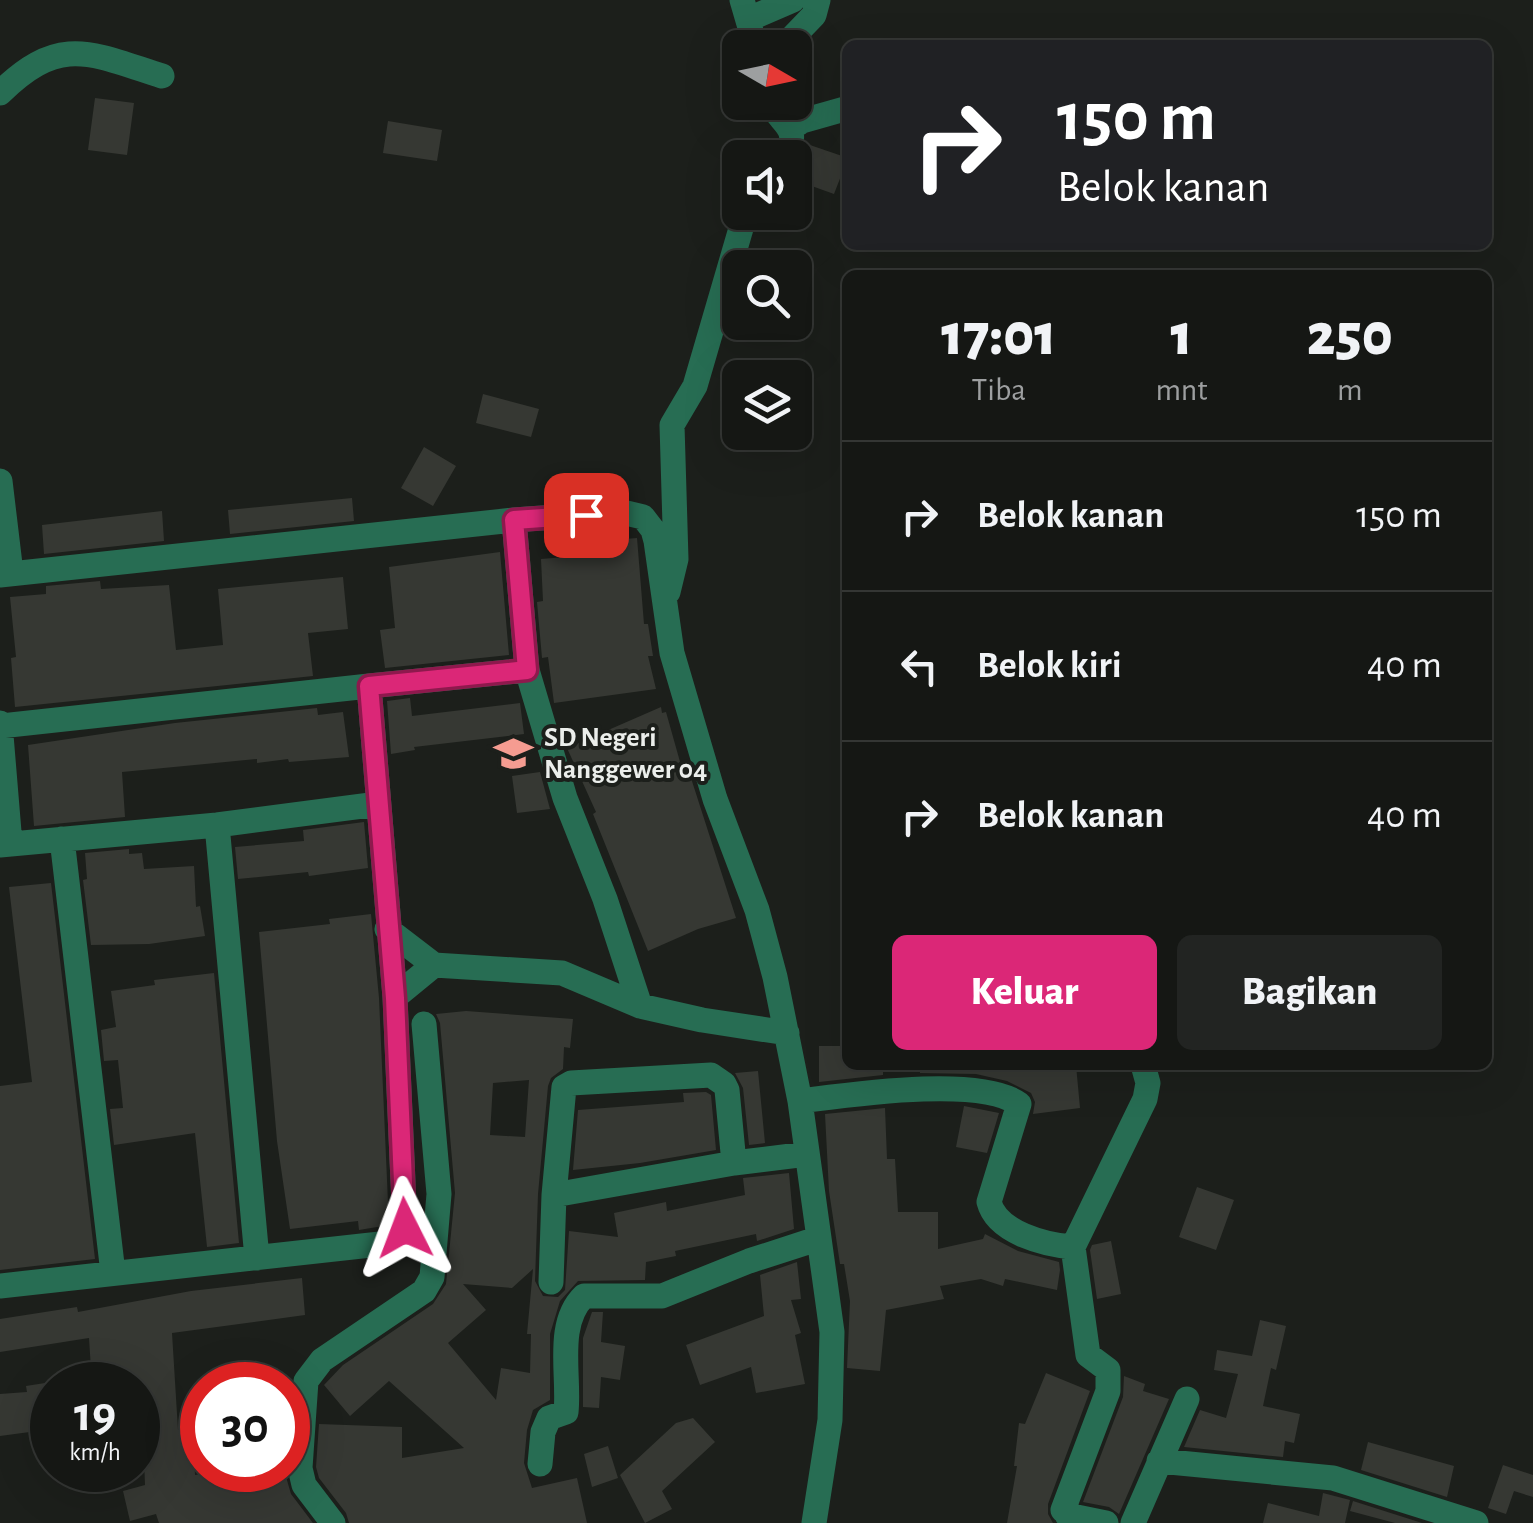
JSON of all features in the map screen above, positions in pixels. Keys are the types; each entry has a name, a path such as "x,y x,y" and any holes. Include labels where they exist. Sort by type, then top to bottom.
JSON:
{"street":[{"path":"804,30 818,0"},
{"path":"746,10 784,5 788,30"},
{"path":"0,93 41,60 67,52 96,55 162,76"},
{"path":"791,137 842,111"},
{"path":"662,600 672,586 676,559 672,425 695,386 743,230"},
{"path":"0,481 5,574 514,520 622,512 643,517 656,541 672,652 715,799 758,910 800,1101 832,1332 830,1420 814,1523"},
{"path":"514,520 527,670 565,798 605,899 640,1006"},
{"path":"378,804 5,845 0,725 527,670"},
{"path":"0,1286 389,1243 405,1233 395,998 369,686"},
{"path":"216,824 258,1258"},
{"path":"62,839 113,1273"},
{"path":"388,929 434,965 562,973 640,1006 786,1033"},
{"path":"395,998 434,965"},
{"path":"333,1523 304,1485 300,1468 309,1373 322,1360 424,1291 434,1266 439,1194 424,1024"},
{"path":"1106,1523 1062,1510 1108,1390 1108,1370 1088,1354 1074,1247 1145,1098 1148,1083 1144,1070"},
{"path":"551,1282 554,1195 564,1087 568,1084 711,1075 727,1090 734,1163"},
{"path":"800,1101 896,1077 1013,1100 1018,1104 989,1202 991,1211 997,1219 1046,1244 1074,1247"},
{"path":"554,1195 806,1154"},
{"path":"540,1464 543,1432 549,1418 563,1414 567,1408 565,1352 572,1312 584,1296 662,1296 817,1238"},
{"path":"1132,1523 1187,1398"},
{"path":"1159,1461 1333,1478 1476,1523"}],"building":[{"path":"95,98 134,103 127,155 88,150"},
{"path":"388,121 442,130 437,161 383,153"},
{"path":"812,146 842,156 842,173 834,194 812,186"},
{"path":"483,394 539,409 531,437 476,423"},
{"path":"424,447 456,466 433,506 401,488"},
{"path":"352,498 354,521 230,534 228,510"},
{"path":"162,511 164,541 44,554 42,525"},
{"path":"637,538 644,624 648,624 653,656 648,656 656,689 554,703 548,657 542,658 537,602 543,601 541,559 589,555 588,542"},
{"path":"500,552 509,655 385,668 380,630 395,628 389,567"},
{"path":"343,577 348,629 308,633 313,676 15,707 11,658 16,657 10,597 46,594 46,586 100,581 101,589 169,585 176,650 223,645 218,589"},
{"path":"410,698 412,716 520,703 524,734 414,747 415,750 391,754 387,701"},
{"path":"661,707 662,713 666,712 684,776 690,775 736,918 698,929 648,951 593,814 596,812 567,748"},
{"path":"317,708 318,715 343,712 349,757 257,763 257,759 122,772 125,817 34,826 28,745 175,723"},
{"path":"540,772 550,809 517,813 512,776"},
{"path":"364,822 368,868 238,879 235,847 304,841 303,830"},
{"path":"129,849 129,854 142,853 144,869 194,866 196,907 200,906 205,936 149,944 91,945 83,880 87,879 85,853"},
{"path":"51,883 95,1259 0,1270 0,1086 32,1082 9,887"},
{"path":"371,914 379,998 389,1225 359,1230 358,1221 290,1229 277,1141 259,932 330,924 329,919"},
{"path":"214,973 239,1243 207,1247 195,1133 114,1145 110,1109 123,1108 118,1060 104,1061 101,1030 116,1027 111,991 155,985 154,980"},
{"path":"466,1011 573,1019 570,1048 564,1047 563,1069 551,1078 548,1086 535,1281 543,1296 558,1297 565,1290 569,1231 618,1237 614,1213 666,1202 667,1211 745,1195 743,1178 789,1173 794,1229 757,1241 756,1234 675,1251 676,1256 646,1262 645,1280 578,1281 560,1301 550,1334 550,1400 533,1410 524,1463 532,1488 577,1478 587,1523 349,1523 346,1513 319,1478 319,1424 402,1427 402,1458 464,1448 389,1381 350,1416 324,1385 343,1365 433,1304 446,1284 455,1193 440,1023 436,1014","holes":["529,1080 525,1137 490,1135 493,1083","533,1269 527,1334 531,1334 530,1373 501,1368 496,1400 448,1343 486,1310 463,1284 512,1288"]},
{"path":"819,1046 842,1046 842,1070 883,1070 883,1075 819,1082"},
{"path":"1076,1070 1080,1108 1033,1114 1035,1102 1031,1093 1007,1081 976,1074 920,1073"},
{"path":"758,1071 765,1143 749,1145 743,1088 735,1073"},
{"path":"683,1093 711,1095 716,1150 573,1170 578,1110 684,1102"},
{"path":"964,1106 999,1113 987,1153 956,1147"},
{"path":"885,1108 887,1159 895,1159 898,1212 938,1212 938,1249 983,1239 985,1234 1018,1251 1059,1262 1060,1270 1057,1290 1005,1279 1003,1286 981,1279 940,1286 944,1299 886,1310 880,1371 847,1368 850,1301 829,1191 825,1114"},
{"path":"1197,1187 1234,1200 1216,1250 1179,1237"},
{"path":"1111,1241 1121,1294 1097,1299 1090,1250 1092,1245"},
{"path":"797,1262 801,1299 791,1300 801,1333 795,1335 805,1384 756,1393 751,1367 700,1385 686,1345 764,1316 760,1275"},
{"path":"302,1278 305,1315 172,1333 180,1430 180,1492 290,1492 313,1523 159,1523 156,1514 130,1521 123,1492 160,1492 160,1362 91,1362 89,1338 0,1352 0,1319 77,1307 78,1312 191,1291"},
{"path":"592,1312 603,1312 601,1342 625,1346 620,1380 601,1377 599,1408 583,1407 583,1338"},
{"path":"1260,1320 1286,1326 1263,1406 1300,1414 1294,1443 1285,1441 1283,1457 1184,1447 1200,1410 1226,1418 1238,1374 1214,1370 1217,1350 1252,1356"},
{"path":"1046,1373 1090,1391 1048,1504 1053,1523 1007,1523 1017,1466 1019,1423 1025,1424"},
{"path":"1124,1376 1145,1384 1143,1391 1169,1399 1119,1514 1109,1507 1083,1502 1123,1397"},
{"path":"30,1385 30,1432 0,1436 0,1394 27,1392 26,1386"},
{"path":"693,1418 715,1442 662,1491 672,1509 645,1523 620,1475 676,1423"},
{"path":"1368,1442 1454,1466 1447,1497 1361,1470"},
{"path":"608,1446 618,1478 592,1487 584,1454"},
{"path":"1503,1465 1533,1475 1533,1497 1514,1491 1506,1514 1488,1508"},
{"path":"1323,1493 1350,1500 1345,1523 1263,1523 1268,1503 1319,1516"},
{"path":"1353,1501 1422,1523 1395,1523 1350,1511"}],"place":[{"name":"SD Negeri Nanggewer 04","path":"514,754"}],"route":[{"path":"405,1228 395,998 369,686 527,670 514,520 586,515"}]}
